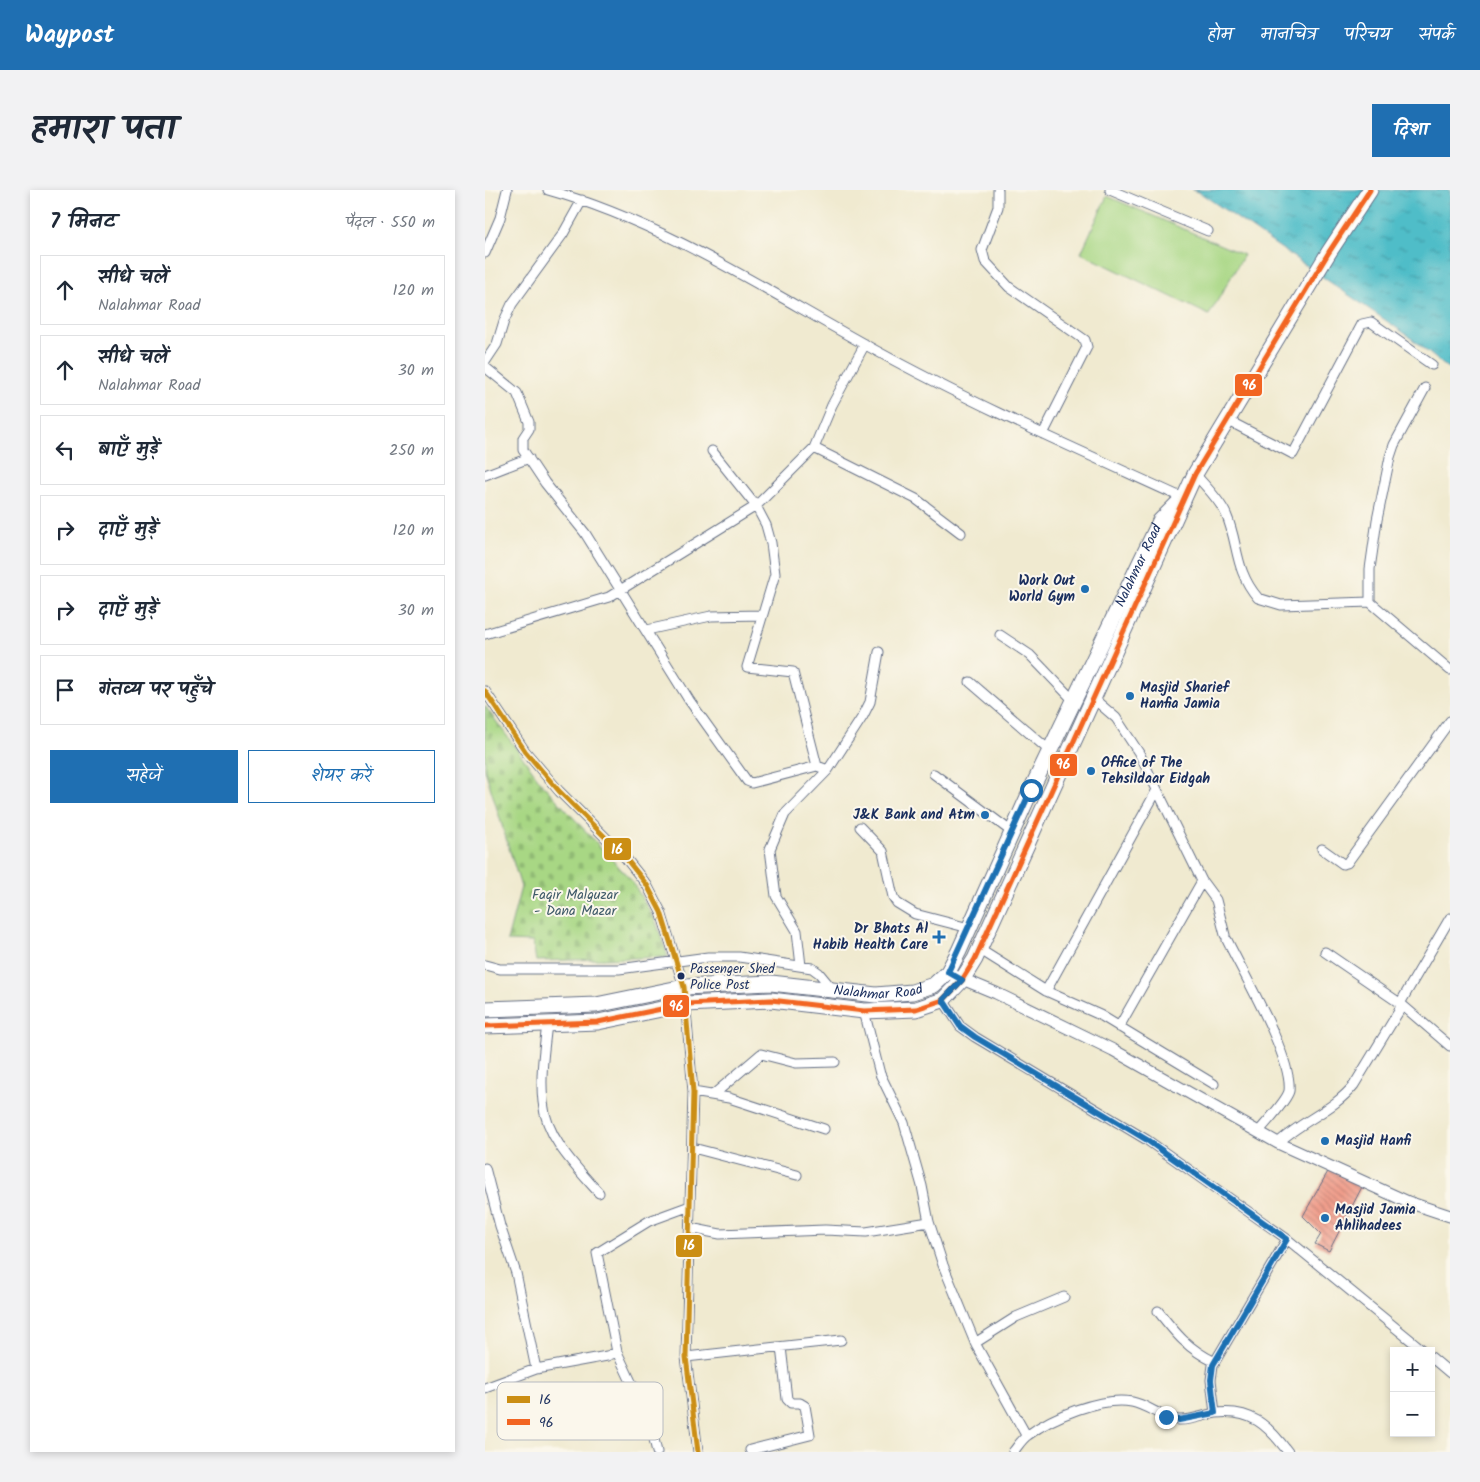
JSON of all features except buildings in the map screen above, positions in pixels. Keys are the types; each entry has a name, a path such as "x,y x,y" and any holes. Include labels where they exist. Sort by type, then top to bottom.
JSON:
{"main road":[{"path":"1183,498 1227,420 1329,252 1370,190"},
{"name":"Nalahmar Road","path":"485,1026 598,1022 686,1004 771,1000 864,1011 916,1009 943,1000 962,980 979,948 1172,527 1183,498"},
{"name":"Nalahmar Road","path":"485,1009 596,1004 684,987 771,983 876,995 912,992 934,985 948,972 1050,751 1160,521 1183,498"}],"street":[{"path":"485,253 500,218 507,190"},
{"path":"548,190 582,200 689,245 865,344 1043,434 1183,498"},
{"path":"998,190 998,207 982,250 985,261 1009,287 1085,340 1087,347 1043,434"},
{"path":"1110,190 1208,231"},
{"path":"485,362 497,344 504,320 512,304 563,234 582,200"},
{"path":"1227,420 1293,454 1362,324 1371,322 1432,365"},
{"path":"485,634 595,602 623,590 756,506 814,448 833,405 865,344"},
{"path":"485,367 511,386 523,404 530,426 523,438 522,444 529,458 545,483 585,533 623,590 689,700 747,781 752,783 817,766 828,770"},
{"path":"1370,602 1371,569 1377,520 1393,445 1425,388"},
{"path":"814,448 916,499 961,533"},
{"path":"712,451 756,506 766,526 774,568 747,667 793,672 817,766"},
{"path":"485,475 529,458"},
{"path":"1195,474 1223,507 1230,527 1239,568 1258,598 1281,605 1370,602 1450,670"},
{"path":"647,630 711,616 761,615"},
{"path":"1000,635 1030,655 1074,701"},
{"path":"801,966 797,931 776,896 770,849 785,814 828,770 870,702 879,652"},
{"path":"970,682 1050,751"},
{"path":"485,691 525,751 547,778 624,856 647,885 661,912 684,987 693,1092 686,1358 698,1452"},
{"path":"1094,699 1116,718 1139,753 1202,881 1216,900 1226,938 1280,1048 1288,1084 1288,1094 1259,1131"},
{"path":"1322,849 1343,864 1347,863 1450,720"},
{"path":"934,774 1012,832"},
{"path":"1046,991 1157,790"},
{"path":"860,827 883,851 893,897 897,904 915,914 969,928"},
{"path":"1119,1027 1202,881"},
{"path":"1278,1143 1288,1133 1347,1094 1399,1011 1401,1004 1450,918"},
{"path":"979,948 1046,991 1100,1015 1214,1084"},
{"path":"1325,952 1401,1004 1450,1046"},
{"path":"485,965 525,969 619,969 708,957 739,957 812,968 819,973 833,990"},
{"path":"948,972 962,980 996,993 1113,1050 1278,1143 1408,1202 1450,1216"},
{"path":"943,1000 960,1026 975,1037 1147,1140 1287,1239 1419,1347"},
{"path":"864,1011 880,1074 904,1123 922,1186 929,1222 943,1265 975,1343 1026,1435"},
{"path":"547,1024 542,1076 543,1104 552,1131 565,1153 599,1193"},
{"path":"713,1095 761,1054 767,1054 785,1062 835,1062"},
{"path":"693,1092 752,1104 824,1128"},
{"path":"693,1148 797,1175"},
{"path":"485,1168 500,1226 516,1273 536,1369"},
{"path":"631,1382 617,1352 597,1253 649,1221 690,1206"},
{"path":"690,1228 720,1234 825,1230 866,1232 929,1222"},
{"path":"1215,1413 1211,1380 1215,1362 1287,1239"},
{"path":"975,1343 1015,1317 1064,1297"},
{"path":"1158,1311 1184,1343 1196,1354 1215,1362"},
{"path":"686,1358 841,1340"},
{"path":"750,1450 810,1435 805,1406 800,1403 791,1403 787,1399 781,1347"},
{"path":"501,1382 536,1369 607,1356 617,1352"},
{"path":"1435,1360 1450,1373"},
{"path":"485,1388 497,1384"},
{"path":"1013,1452 1026,1435 1072,1410 1118,1401 1137,1403 1166,1417 1179,1420 1215,1413 1239,1412 1247,1414 1258,1420 1288,1452"}],"green space":[{"path":"1107,196 1244,255 1209,315 1081,253"},
{"name":"Faqir Malguzar - Dana Mazar","path":"485,706 543,785 632,881 656,922 668,957 536,961 533,942 507,941 521,887 485,770"}],"water":[{"path":"1192,190 1450,190 1450,370 1407,335 1199,192"}],"transit line":[{"name":"96","path":"485,1026 598,1022 686,1004 771,1000 864,1011 916,1009 943,1000 962,980 975,959 1195,474 1329,252 1370,190"},
{"name":"16","path":"485,691 525,751 559,791 624,856 647,885 661,912 684,987 693,1092 686,1357 698,1452"}],"place":[{"name":"Work Out World Gym","path":"1085,589"},
{"name":"Masjid Sharief Hanfia Jamia","path":"1130,696"},
{"name":"Office of The Tehsildaar Eidgah","path":"1091,771"},
{"name":"J&K Bank and Atm","path":"985,815"},
{"name":"Dr Bhats Al Habib Health Care","path":"939,937"},
{"name":"Passenger Shed Police Post","path":"681,976"},
{"name":"Masjid Hanfi","path":"1325,1141"},
{"name":"Masjid Jamia Ahlihadees","path":"1325,1218"}],"route":[{"path":"1031,790 948,972 962,980 943,1000 960,1026 975,1037 1147,1140 1287,1239 1231,1335 1223,1345 1213,1365 1211,1386 1215,1413 1198,1418 1179,1420 1166,1417"}]}
